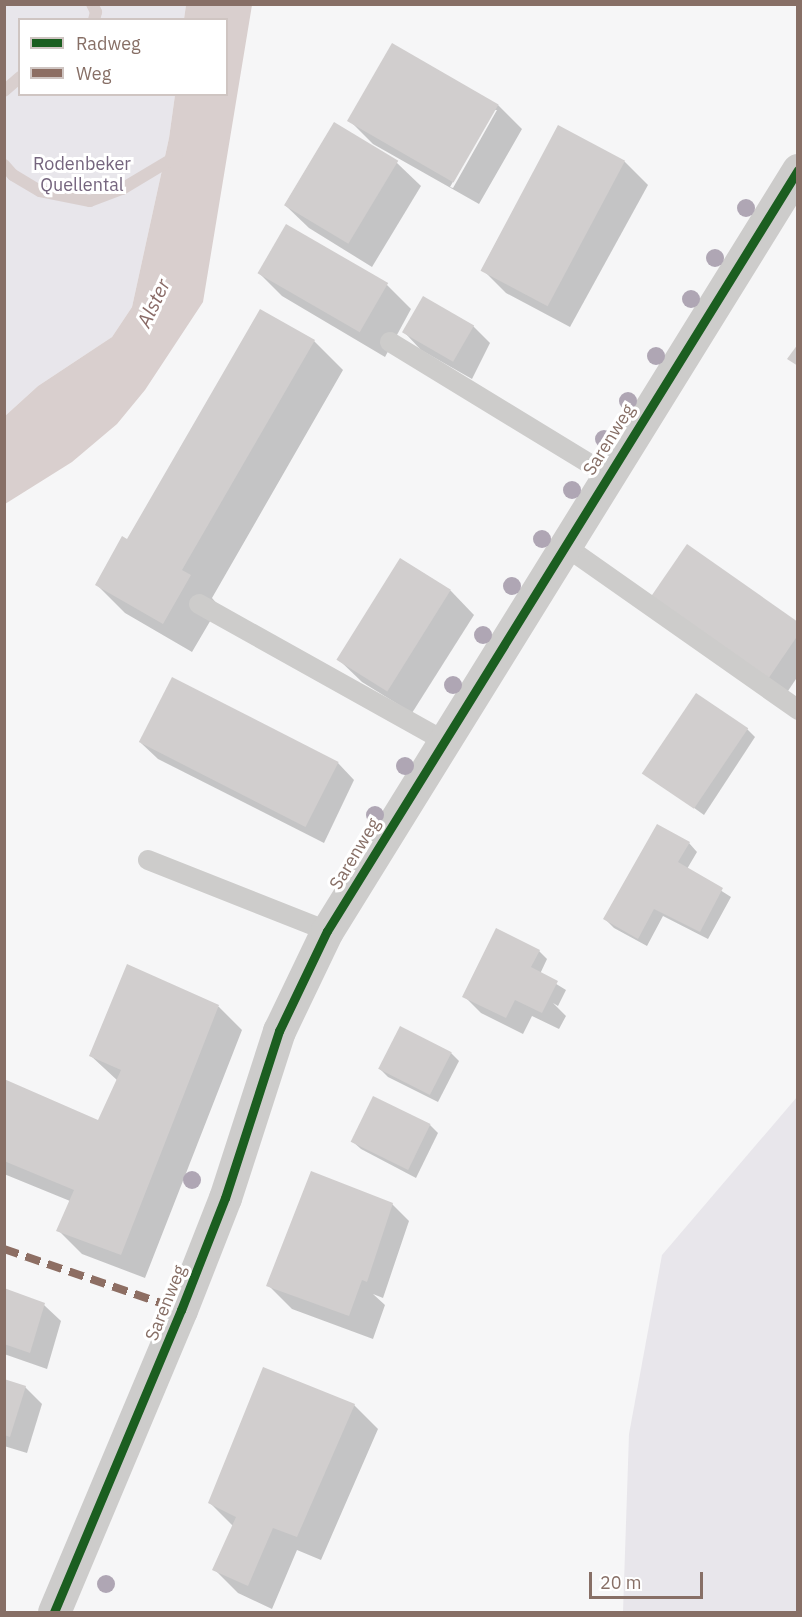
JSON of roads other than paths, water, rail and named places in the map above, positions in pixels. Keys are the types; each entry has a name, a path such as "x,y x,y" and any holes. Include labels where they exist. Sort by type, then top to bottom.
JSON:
{"street":[{"name":"Sarenweg","path":"54,1612 225,1198 279,1031 327,931 565,546 606,474 798,170"}],"lane":[{"path":"390,342 606,474"},
{"path":"565,546 798,710"},
{"path":"199,604 444,741"},
{"path":"148,860 327,931"}],"water":[{"name":"Alster","path":"186,5 252,5 203,302 145,390 117,424 72,462 5,504 5,416 38,386 112,337 132,307 169,138 175,96 228,96 228,18 184,18"}],"waterway":[{"path":"92,4 96,12 94,18"},
{"path":"4,91 18,79"},
{"path":"4,165 13,175 40,191 90,201 122,189 177,156"}],"park label":[{"name":"Rodenbeker Quellental","path":"82,175"}]}
